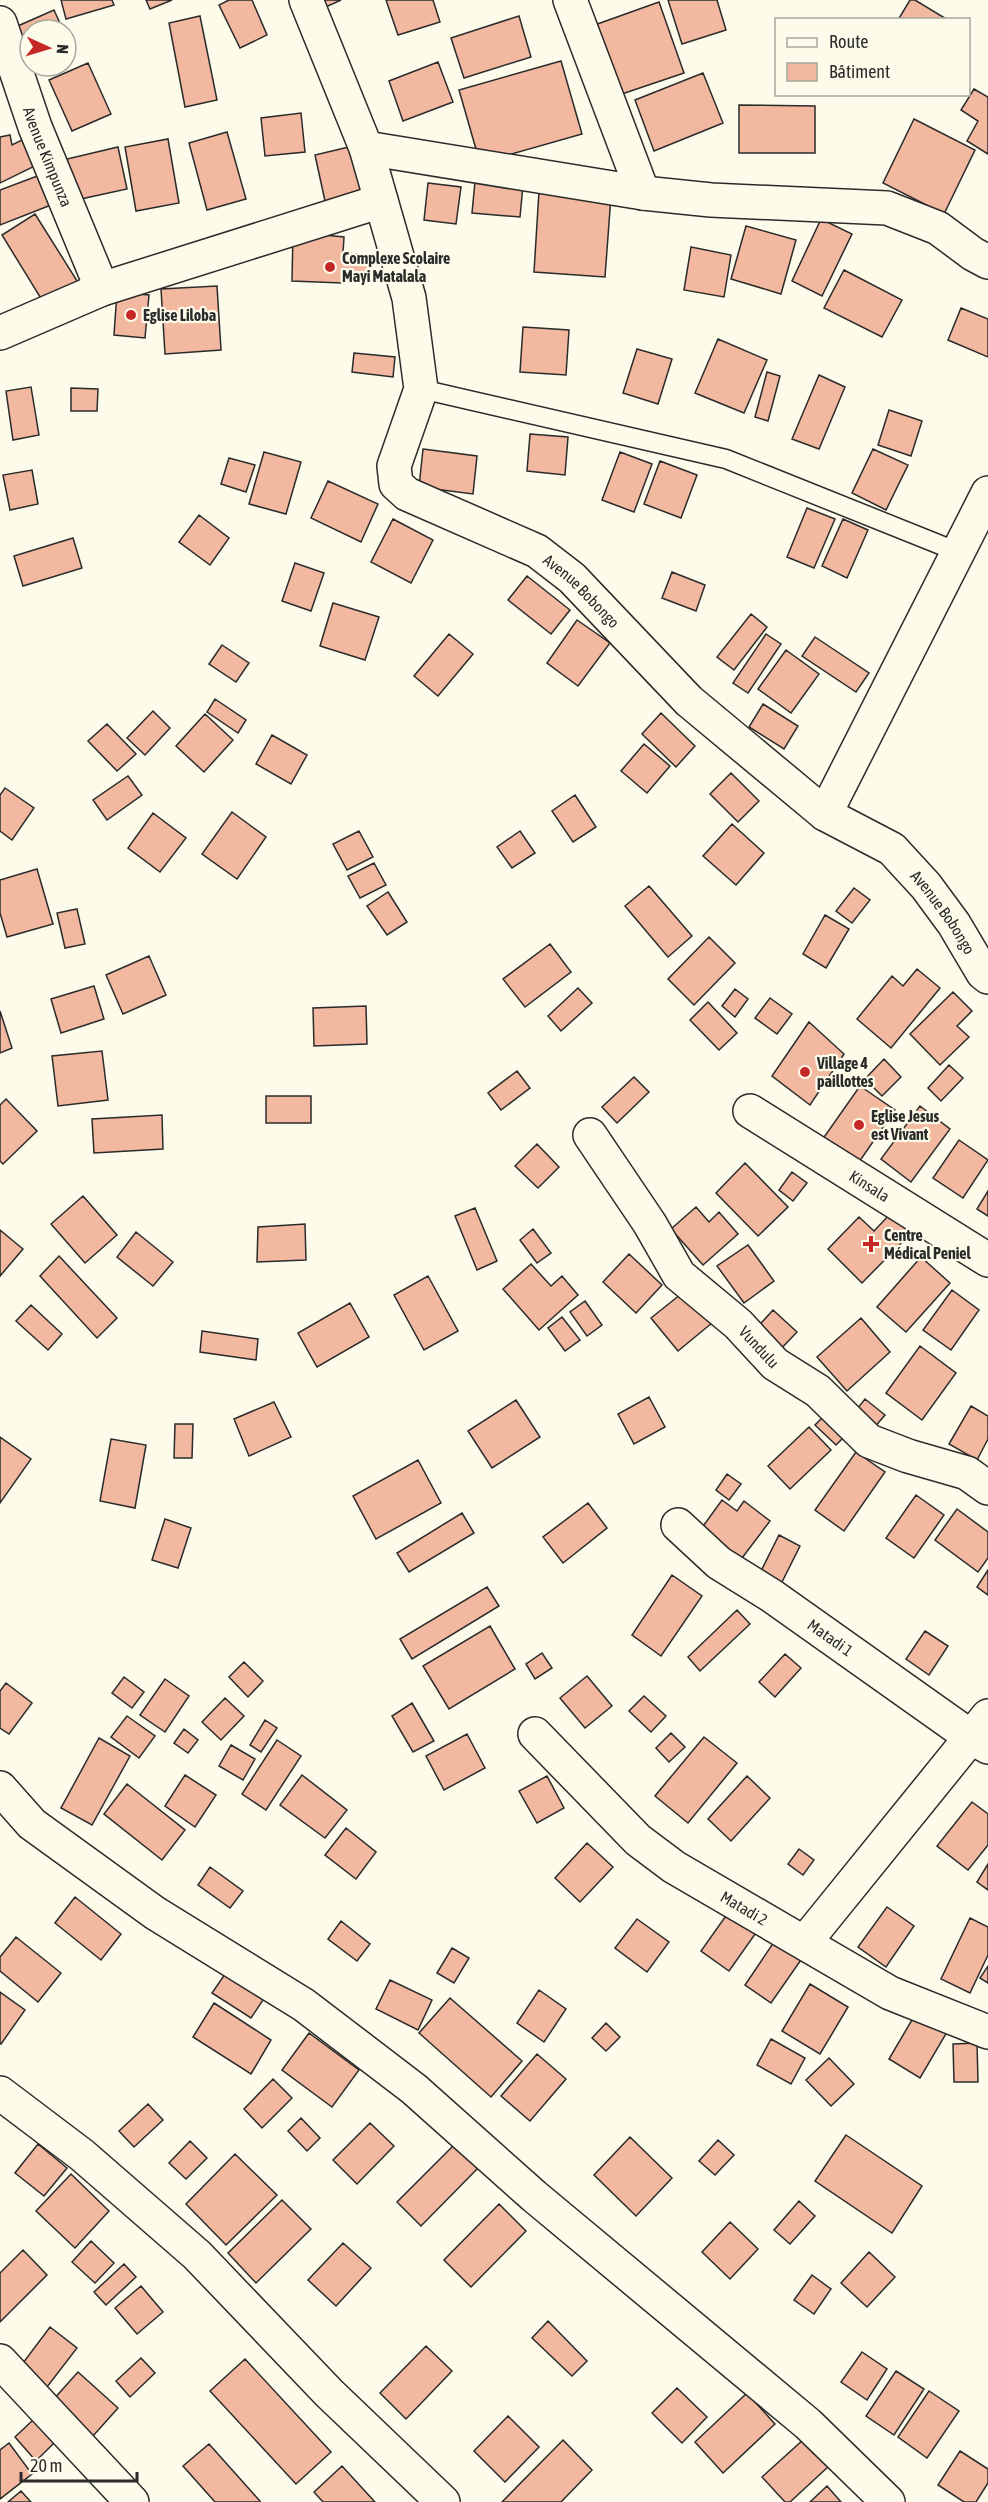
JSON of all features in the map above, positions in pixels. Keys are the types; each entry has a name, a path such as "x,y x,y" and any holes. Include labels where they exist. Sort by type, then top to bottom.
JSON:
{"street":[{"name":"Avenue Bobongo","path":"306,0 366,148 409,298 421,389 394,466 396,484 406,494 537,551 572,578 689,701 825,814 892,849 926,886 954,924 983,973 988,976"},
{"path":"570,0 643,193"},
{"name":"Avenue Kimpunza","path":"0,23 34,128 102,289"},
{"path":"366,148 643,193 711,200 887,208 938,228 973,254 988,262"},
{"path":"0,333 102,289 381,201"},
{"path":"825,814 988,493"},
{"name":"Kinsala","path":"750,1111 988,1260"},
{"name":"Vundulu","path":"590,1135 650,1224 679,1275 738,1324 776,1364 818,1391 870,1441 908,1456 967,1473 988,1488"},
{"name":"Matadi 1","path":"678,1525 719,1563 982,1733"},
{"path":"805,1942 982,1733"},
{"name":"Matadi 2","path":"535,1734 638,1840 674,1867 890,1993 988,2032"},
{"path":"0,1788 32,1824 117,1886 155,1913 304,2006 414,2088 551,2211 808,2424 888,2502"},
{"path":"0,2093 82,2155 197,2256 329,2393 443,2502"},
{"path":"0,2361 132,2502"}],"lane":[{"path":"421,389 726,459 958,552"}],"building":[{"path":"61,0 112,0 114,5 69,18 66,18"},
{"path":"146,0 172,0 150,9"},
{"path":"229,0 252,0 267,35 240,48 219,5"},
{"path":"312,0 341,0 317,11"},
{"path":"386,0 433,0 440,22 398,35"},
{"path":"668,0 717,0 726,30 682,44"},
{"path":"910,0 915,0 945,18 899,18"},
{"path":"659,2 684,73 613,97 589,27"},
{"path":"54,10 58,18 36,18"},
{"path":"200,16 217,100 185,107 169,23"},
{"path":"519,16 531,57 464,78 451,38"},
{"path":"18,26 18,45 11,29"},
{"path":"561,61 582,134 480,163 459,90"},
{"path":"438,62 453,102 403,121 389,81"},
{"path":"88,63 111,114 72,131 49,80 78,78 78,67"},
{"path":"703,73 723,123 654,151 635,100"},
{"path":"974,89 988,97 988,154 967,141 978,121 961,110"},
{"path":"739,105 815,106 815,153 739,153"},
{"path":"301,113 305,152 265,156 261,118"},
{"path":"914,119 975,150 944,214 883,183"},
{"path":"227,132 246,199 207,210 189,143"},
{"path":"10,135 12,145 30,136 43,162 0,183 0,137"},
{"path":"168,139 179,203 136,211 125,147"},
{"path":"353,146 363,193 325,201 315,155"},
{"path":"118,147 127,189 76,200 67,159"},
{"path":"476,171 524,175 520,217 472,213"},
{"path":"40,175 51,205 0,225 0,190"},
{"path":"428,183 461,187 456,224 424,220"},
{"path":"539,191 611,196 605,277 534,272"},
{"path":"35,214 79,284 45,305 2,235"},
{"path":"821,219 852,234 822,296 792,281"},
{"path":"746,226 796,240 781,294 731,279"},
{"name":"Complexe Scolaire Mayi Matalala","path":"293,232 344,237 343,253 369,255 368,281 342,279 342,283 292,281"},
{"path":"691,247 731,255 724,297 684,290"},
{"path":"844,270 902,300 882,337 824,308"},
{"path":"217,286 221,350 165,354 161,289"},
{"name":"Eglise Liloba","path":"117,292 149,295 145,338 114,335"},
{"path":"961,308 988,319 988,357 948,340"},
{"path":"523,327 569,330 566,375 520,372"},
{"path":"718,339 767,360 744,413 695,393"},
{"path":"637,349 672,359 658,404 623,393"},
{"path":"354,353 395,357 393,377 352,372"},
{"path":"767,372 780,376 768,421 755,417"},
{"path":"819,375 845,387 819,449 792,439"},
{"path":"31,387 39,435 13,440 6,391"},
{"path":"71,388 98,389 97,411 71,411"},
{"path":"889,410 922,421 911,456 878,445"},
{"path":"530,434 568,437 565,475 527,471"},
{"path":"423,449 477,456 473,494 419,487"},
{"path":"873,449 908,465 886,510 852,493"},
{"path":"264,452 301,462 286,514 249,504"},
{"path":"620,452 652,464 634,512 602,500"},
{"path":"229,458 255,465 246,492 221,484"},
{"path":"660,461 697,475 681,518 644,504"},
{"path":"32,470 38,504 10,510 3,475"},
{"path":"328,481 378,504 361,542 311,518"},
{"path":"807,508 835,519 814,568 787,557"},
{"path":"199,515 229,538 210,565 179,542"},
{"path":"393,519 433,540 411,583 371,562"},
{"path":"843,519 868,530 847,578 822,566"},
{"path":"73,538 82,568 23,586 14,556"},
{"path":"295,563 324,573 311,611 282,601"},
{"path":"672,572 705,585 696,611 662,598"},
{"path":"527,576 570,610 551,634 508,600"},
{"path":"333,603 379,617 365,660 320,646"},
{"path":"751,614 767,627 734,670 717,657"},
{"path":"577,620 610,643 578,686 547,663"},
{"path":"449,634 473,654 438,696 414,676"},
{"path":"766,634 781,644 748,693 733,683"},
{"path":"815,637 869,673 856,692 802,656"},
{"path":"222,645 249,663 236,682 209,664"},
{"path":"786,650 819,674 791,713 758,689"},
{"path":"215,699 246,720 238,733 207,712"},
{"path":"763,704 798,726 784,749 749,727"},
{"path":"153,711 170,728 145,755 127,738"},
{"path":"661,713 695,746 676,767 642,734"},
{"path":"205,714 233,740 204,772 176,746"},
{"path":"107,724 136,754 117,771 88,741"},
{"path":"272,735 307,755 291,784 256,764"},
{"path":"644,744 670,766 647,793 621,771"},
{"path":"731,773 759,801 738,822 710,794"},
{"path":"128,776 142,795 107,820 93,800"},
{"path":"5,788 34,808 12,840 0,831 0,795"},
{"path":"575,795 596,827 573,842 552,811"},
{"path":"232,812 266,837 237,879 202,854"},
{"path":"153,813 186,838 160,872 128,848"},
{"path":"732,824 764,853 736,885 703,856"},
{"path":"359,831 373,857 347,870 333,844"},
{"path":"520,831 535,853 512,868 497,847"},
{"path":"374,863 386,885 360,898 348,876"},
{"path":"37,869 53,924 7,937 0,913 0,880"},
{"path":"649,886 692,936 668,957 625,906"},
{"path":"854,888 870,900 852,923 836,911"},
{"path":"388,892 407,922 387,935 367,906"},
{"path":"77,909 85,944 65,948 57,913"},
{"path":"825,915 849,929 826,968 803,954"},
{"path":"709,937 735,963 694,1005 668,979"},
{"path":"550,944 571,972 525,1007 503,979"},
{"path":"149,956 166,995 123,1014 106,975"},
{"path":"917,969 940,988 891,1048 857,1019 892,976 903,986"},
{"path":"94,986 104,1019 61,1033 51,999"},
{"path":"578,988 592,1003 561,1031 548,1016"},
{"path":"735,989 748,999 735,1017 722,1006"},
{"path":"953,992 972,1011 957,1026 969,1037 940,1065 910,1034"},
{"path":"770,998 792,1014 777,1034 755,1018"},
{"path":"708,1002 737,1033 719,1050 690,1020"},
{"path":"366,1006 367,1044 314,1046 313,1008"},
{"path":"0,1011 12,1048 0,1053"},
{"path":"809,1022 844,1054 810,1105 772,1076"},
{"path":"102,1051 108,1100 58,1106 52,1056"},
{"path":"884,1059 901,1077 882,1096 865,1079"},
{"path":"949,1065 963,1078 941,1101 928,1088"},
{"path":"517,1071 530,1088 501,1110 488,1093"},
{"path":"634,1077 649,1092 617,1123 602,1107"},
{"name":"Eglise Jesus est Vivant","path":"860,1086 895,1110 857,1165 822,1140"},
{"path":"266,1096 311,1096 311,1123 266,1123"},
{"path":"6,1099 37,1131 3,1164 0,1161 0,1105"},
{"path":"920,1106 950,1129 911,1182 881,1159"},
{"path":"162,1115 163,1149 94,1153 92,1119"},
{"path":"959,1140 988,1160 963,1198 933,1178"},
{"path":"537,1144 559,1167 538,1188 515,1166"},
{"path":"745,1163 788,1207 758,1236 716,1193"},
{"path":"792,1172 807,1183 793,1201 779,1190"},
{"path":"988,1191 988,1216 977,1209"},
{"path":"83,1196 117,1235 85,1263 51,1224"},
{"path":"696,1207 709,1222 719,1212 738,1234 703,1265 671,1229"},
{"path":"475,1208 497,1261 477,1270 455,1216"},
{"path":"892,1212 912,1232 862,1283 828,1249 859,1217 874,1231"},
{"path":"305,1224 306,1260 257,1262 258,1227"},
{"path":"533,1229 551,1253 537,1263 520,1240"},
{"path":"0,1230 23,1249 0,1276"},
{"path":"136,1232 173,1262 153,1286 117,1257"},
{"path":"748,1245 774,1281 744,1303 717,1266"},
{"path":"629,1254 662,1285 636,1313 603,1282"},
{"path":"59,1256 117,1318 97,1338 40,1276"},
{"path":"921,1257 950,1283 906,1332 877,1307"},
{"path":"531,1264 551,1286 562,1276 578,1295 539,1330 503,1289"},
{"path":"428,1276 458,1331 424,1350 394,1295"},
{"path":"686,1290 712,1323 678,1351 651,1318"},
{"path":"952,1290 979,1310 951,1350 923,1330"},
{"path":"585,1301 602,1325 587,1336 570,1312"},
{"path":"350,1303 369,1337 317,1367 298,1333"},
{"path":"31,1305 62,1334 48,1350 16,1321"},
{"path":"773,1310 797,1332 775,1355 752,1333"},
{"path":"562,1317 580,1340 565,1351 548,1328"},
{"path":"861,1318 890,1352 847,1391 817,1357"},
{"path":"202,1331 258,1339 256,1360 200,1352"},
{"path":"920,1346 956,1373 922,1420 886,1393"},
{"path":"649,1397 665,1427 634,1444 618,1414"},
{"path":"865,1399 885,1415 873,1429 853,1414"},
{"path":"516,1400 540,1437 492,1468 468,1431"},
{"path":"274,1402 291,1437 249,1456 234,1419"},
{"path":"971,1406 988,1416 988,1439 977,1460 949,1444"},
{"path":"829,1411 850,1431 836,1445 815,1425"},
{"path":"175,1424 193,1424 192,1458 174,1458"},
{"path":"809,1427 831,1450 790,1489 768,1466"},
{"path":"0,1437 31,1459 0,1503"},
{"path":"111,1439 146,1445 135,1508 100,1501"},
{"path":"856,1452 885,1472 844,1531 815,1510"},
{"path":"418,1460 441,1503 376,1539 353,1496"},
{"path":"727,1474 741,1484 729,1500 716,1490"},
{"path":"916,1495 944,1515 914,1558 886,1538"},
{"path":"722,1500 737,1511 744,1501 770,1521 736,1566 696,1536"},
{"path":"588,1503 607,1528 563,1563 543,1537"},
{"path":"957,1509 988,1532 988,1558 978,1572 935,1540"},
{"path":"462,1513 474,1533 409,1572 397,1553"},
{"path":"165,1519 191,1528 178,1568 152,1560"},
{"path":"779,1535 800,1546 778,1590 757,1579"},
{"path":"988,1570 988,1595 977,1587"},
{"path":"672,1575 702,1596 661,1656 632,1635"},
{"path":"487,1587 499,1606 412,1659 400,1639"},
{"path":"737,1610 750,1624 700,1671 688,1657"},
{"path":"490,1626 515,1669 449,1709 423,1666"},
{"path":"925,1631 948,1646 929,1675 906,1659"},
{"path":"542,1653 552,1668 535,1679 526,1664"},
{"path":"785,1654 801,1668 775,1697 759,1682"},
{"path":"244,1662 263,1681 248,1697 229,1677"},
{"path":"587,1676 612,1706 585,1728 560,1698"},
{"path":"124,1677 144,1692 132,1708 112,1693"},
{"path":"165,1679 189,1696 165,1732 140,1715"},
{"path":"6,1683 32,1703 9,1734 0,1728 0,1691"},
{"path":"644,1696 666,1716 651,1732 629,1711"},
{"path":"225,1698 244,1716 221,1740 202,1722"},
{"path":"412,1703 434,1741 413,1752 392,1716"},
{"path":"127,1716 155,1736 139,1758 111,1737"},
{"path":"265,1720 277,1728 261,1752 250,1745"},
{"path":"184,1729 198,1740 188,1753 174,1743"},
{"path":"671,1733 685,1747 669,1762 656,1748"},
{"path":"467,1734 485,1768 444,1790 426,1756"},
{"path":"704,1737 737,1763 688,1823 655,1796"},
{"path":"99,1738 130,1756 92,1825 61,1808"},
{"path":"277,1740 301,1756 266,1810 242,1794"},
{"path":"231,1745 255,1759 243,1780 219,1766"},
{"path":"185,1775 216,1795 195,1827 165,1806"},
{"path":"302,1775 347,1810 325,1838 280,1805"},
{"path":"547,1776 564,1808 537,1823 519,1791"},
{"path":"747,1776 770,1798 731,1841 708,1819"},
{"path":"127,1784 185,1830 162,1860 104,1814"},
{"path":"972,1802 988,1814 988,1845 968,1870 937,1846"},
{"path":"346,1828 376,1852 356,1879 325,1855"},
{"path":"587,1843 613,1867 580,1902 555,1878"},
{"path":"799,1849 814,1860 803,1875 788,1864"},
{"path":"988,1864 988,1890 977,1882"},
{"path":"210,1867 243,1891 230,1908 198,1885"},
{"path":"75,1897 121,1934 101,1960 55,1923"},
{"path":"887,1907 914,1926 886,1967 858,1947"},
{"path":"730,1910 758,1930 729,1971 701,1951"},
{"path":"970,1918 988,1927 988,1955 970,1993 941,1979"},
{"path":"637,1919 669,1942 647,1972 615,1948"},
{"path":"341,1921 370,1944 357,1961 328,1939"},
{"path":"16,1937 61,1973 38,2002 0,1971 0,1957"},
{"path":"776,1939 803,1957 771,2003 745,1985"},
{"path":"452,1948 469,1958 454,1983 437,1973"},
{"path":"988,1966 988,1983 980,1978"},
{"path":"225,1974 263,2000 251,2018 212,1993"},
{"path":"390,1980 432,2000 418,2030 376,2009"},
{"path":"810,1984 848,2007 820,2054 782,2031"},
{"path":"539,1990 566,2009 544,2042 517,2023"},
{"path":"0,1992 25,2010 1,2044 0,2043"},
{"path":"450,1998 522,2061 491,2097 419,2033"},
{"path":"214,2003 271,2040 251,2074 193,2037"},
{"path":"916,2013 947,2032 920,2078 889,2059"},
{"path":"606,2023 620,2037 606,2051 592,2038"},
{"path":"309,2033 359,2070 332,2107 282,2070"},
{"path":"771,2039 805,2058 791,2084 757,2065"},
{"path":"977,2043 978,2082 954,2082 953,2044"},
{"path":"537,2054 566,2079 530,2121 501,2096"},
{"path":"829,2058 854,2084 831,2106 806,2080"},
{"path":"273,2079 292,2098 262,2128 244,2109"},
{"path":"148,2104 163,2120 134,2147 119,2131"},
{"path":"301,2118 320,2138 307,2151 288,2131"},
{"path":"370,2123 394,2146 357,2184 333,2160"},
{"path":"846,2135 922,2186 892,2233 815,2181"},
{"path":"630,2137 672,2178 636,2216 594,2175"},
{"path":"718,2140 734,2155 715,2175 699,2161"},
{"path":"190,2141 207,2158 186,2179 169,2163"},
{"path":"456,2143 480,2166 421,2226 397,2202"},
{"path":"38,2144 67,2168 44,2196 15,2173"},
{"path":"235,2154 277,2195 226,2245 186,2204"},
{"path":"71,2174 109,2211 75,2248 36,2211"},
{"path":"282,2200 311,2229 256,2283 228,2253"},
{"path":"799,2201 815,2216 790,2244 774,2230"},
{"path":"499,2204 526,2231 471,2287 444,2260"},
{"path":"730,2222 758,2249 730,2279 702,2252"},
{"path":"91,2241 114,2263 95,2283 72,2262"},
{"path":"343,2243 371,2268 336,2306 308,2280"},
{"path":"23,2250 47,2275 0,2322 0,2273"},
{"path":"869,2252 895,2277 867,2307 841,2283"},
{"path":"124,2264 136,2277 106,2305 94,2292"},
{"path":"812,2275 831,2289 814,2314 794,2300"},
{"path":"141,2286 163,2312 137,2334 115,2308"},
{"path":"548,2321 587,2361 572,2376 532,2338"},
{"path":"50,2327 77,2348 47,2387 20,2367"},
{"path":"426,2346 452,2371 406,2419 380,2393"},
{"path":"862,2352 887,2369 867,2400 841,2382"},
{"path":"141,2358 155,2373 130,2397 116,2381"},
{"path":"245,2359 331,2452 296,2484 210,2391"},
{"path":"896,2371 924,2389 894,2435 866,2416"},
{"path":"78,2372 118,2408 93,2436 53,2400"},
{"path":"677,2388 707,2417 682,2443 652,2413"},
{"path":"929,2391 959,2411 927,2458 898,2437"},
{"path":"747,2393 775,2424 723,2473 695,2442"},
{"path":"508,2416 539,2447 505,2482 474,2451"},
{"path":"33,2420 54,2443 36,2461 15,2437"},
{"path":"804,2439 829,2466 790,2502 785,2502 762,2477"},
{"path":"563,2440 592,2470 561,2502 502,2502"},
{"path":"9,2443 32,2474 0,2499 0,2450"},
{"path":"209,2444 260,2502 215,2502 183,2466"},
{"path":"960,2451 988,2469 988,2483 976,2502 964,2502 938,2485"},
{"path":"342,2466 375,2502 323,2502 314,2492"},
{"path":"827,2486 841,2502 810,2502"},
{"path":"21,2491 31,2502 8,2502"}],"place":[{"name":"Complexe Scolaire Mayi Matalala","path":"330,267"},
{"name":"Eglise Liloba","path":"131,315"},
{"name":"Village 4 paillottes","path":"805,1072"},
{"name":"Eglise Jesus est Vivant","path":"859,1125"},
{"name":"Centre Médical Peniel","path":"871,1244"}]}
